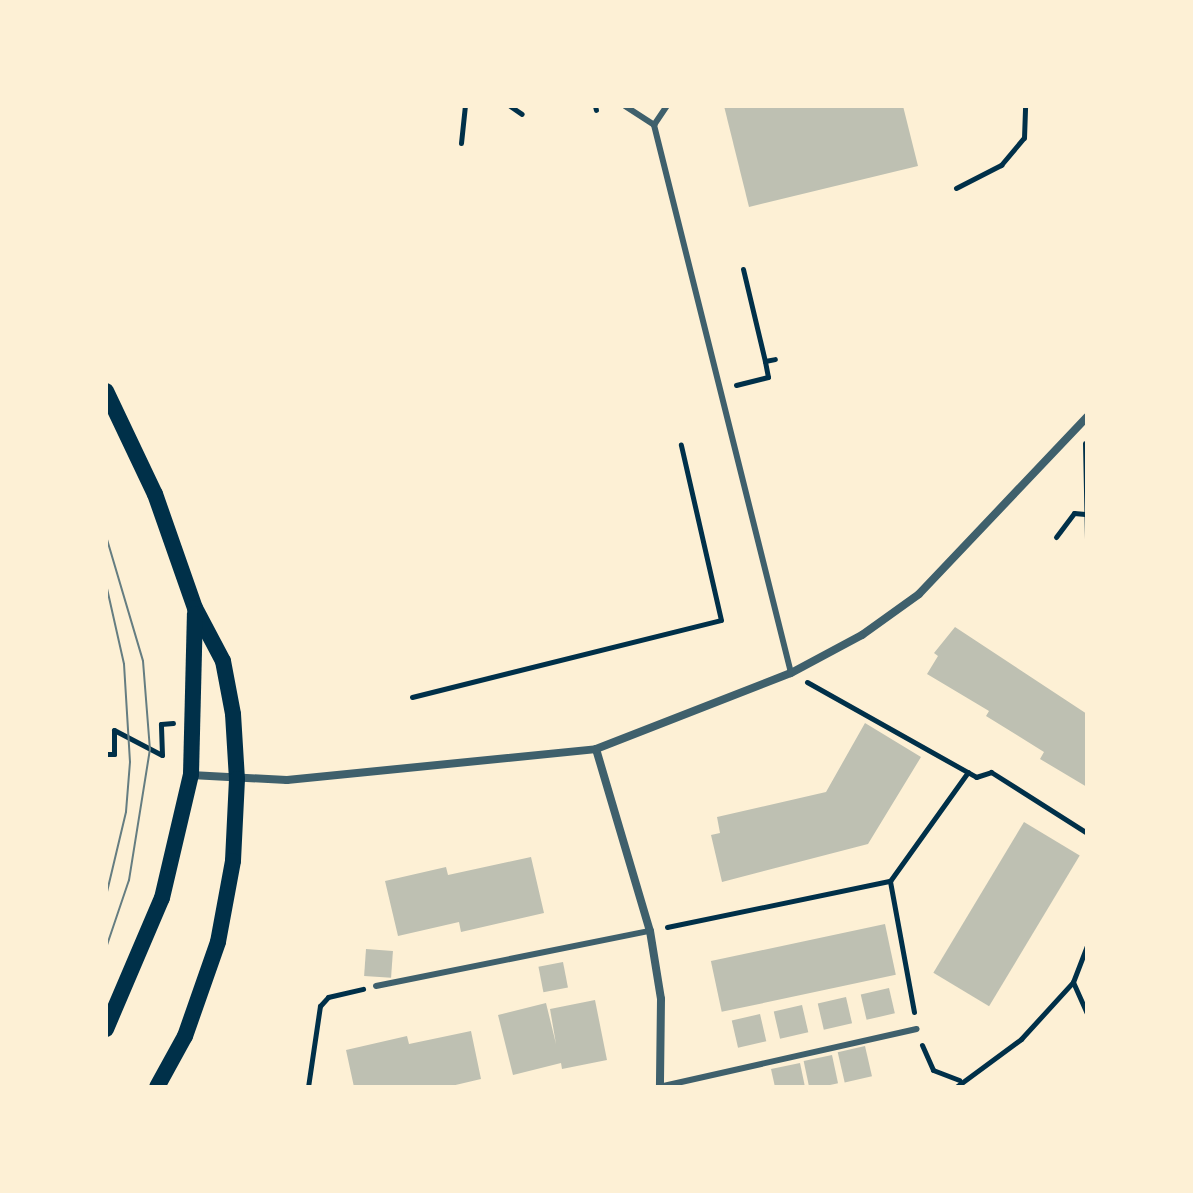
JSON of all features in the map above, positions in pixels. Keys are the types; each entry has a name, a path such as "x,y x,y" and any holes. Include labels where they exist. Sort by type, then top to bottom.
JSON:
{"main road":[{"path":"106,391 155,494 195,608 223,661 237,779 233,861 218,942 185,1036 157,1087"},
{"path":"106,1029 162,898 191,774 195,721 195,608"}],"street":[{"path":"191,774 287,780 596,749 791,673 862,635 919,594 1087,417"},
{"path":"596,749 650,931 661,999 660,1087"}],"lane":[{"path":"625,106 654,125 791,673"},
{"path":"654,125 667,106"},
{"path":"376,986 650,931"},
{"path":"660,1087 917,1029"}],"path":[{"path":"461,143 465,106"},
{"path":"510,106 522,114"},
{"path":"956,188 1001,165 1024,138 1025,106"},
{"path":"743,269 768,377 754,381"},
{"path":"765,361 775,359"},
{"path":"1086,430 1087,542"},
{"path":"412,697 721,620 681,445"},
{"path":"1056,537 1074,513 1085,514"},
{"path":"791,673 976,777 991,772 1087,833"},
{"path":"106,754 114,754 114,730 162,755 161,724 195,721"},
{"path":"650,931 890,881 968,772"},
{"path":"890,881 917,1029 933,1070 959,1080"},
{"path":"956,1087 959,1080 1021,1039 1073,982 1087,946"},
{"path":"1073,982 1087,1014"},
{"path":"308,1087 320,1006 328,997 376,986"}],"building":[{"path":"724,106 903,106 918,166 749,207"},
{"path":"955,627 1087,714 1087,787 1040,759 1044,752 986,716 989,711 927,674 938,656 934,653"},
{"path":"865,723 921,757 868,844 722,882 711,835 720,833 717,817 826,792"},
{"path":"1024,822 1080,855 989,1006 933,973"},
{"path":"531,857 544,913 461,932 459,922 398,936 385,881 446,867 448,875"},
{"path":"885,924 896,975 722,1012 711,961"},
{"path":"366,949 393,951 391,978 364,976"},
{"path":"563,962 568,988 543,992 538,967"},
{"path":"889,988 895,1013 867,1020 861,995"},
{"path":"846,997 852,1023 824,1030 818,1004"},
{"path":"595,1000 607,1060 562,1069 561,1063 513,1075 498,1015 546,1003 556,1044 550,1009"},
{"path":"802,1005 808,1032 780,1039 774,1012"},
{"path":"760,1014 766,1041 738,1048 732,1021"},
{"path":"471,1031 481,1079 447,1087 354,1087 346,1050 407,1036 409,1044"},
{"path":"865,1046 872,1076 845,1083 838,1052"},
{"path":"832,1055 838,1083 809,1087 804,1061"},
{"path":"800,1063 805,1087 775,1087 771,1069"}],"tram line":[{"path":"106,536 143,661 150,749 129,880 106,948"},
{"path":"106,584 124,664 130,762 126,812 106,896"}]}
